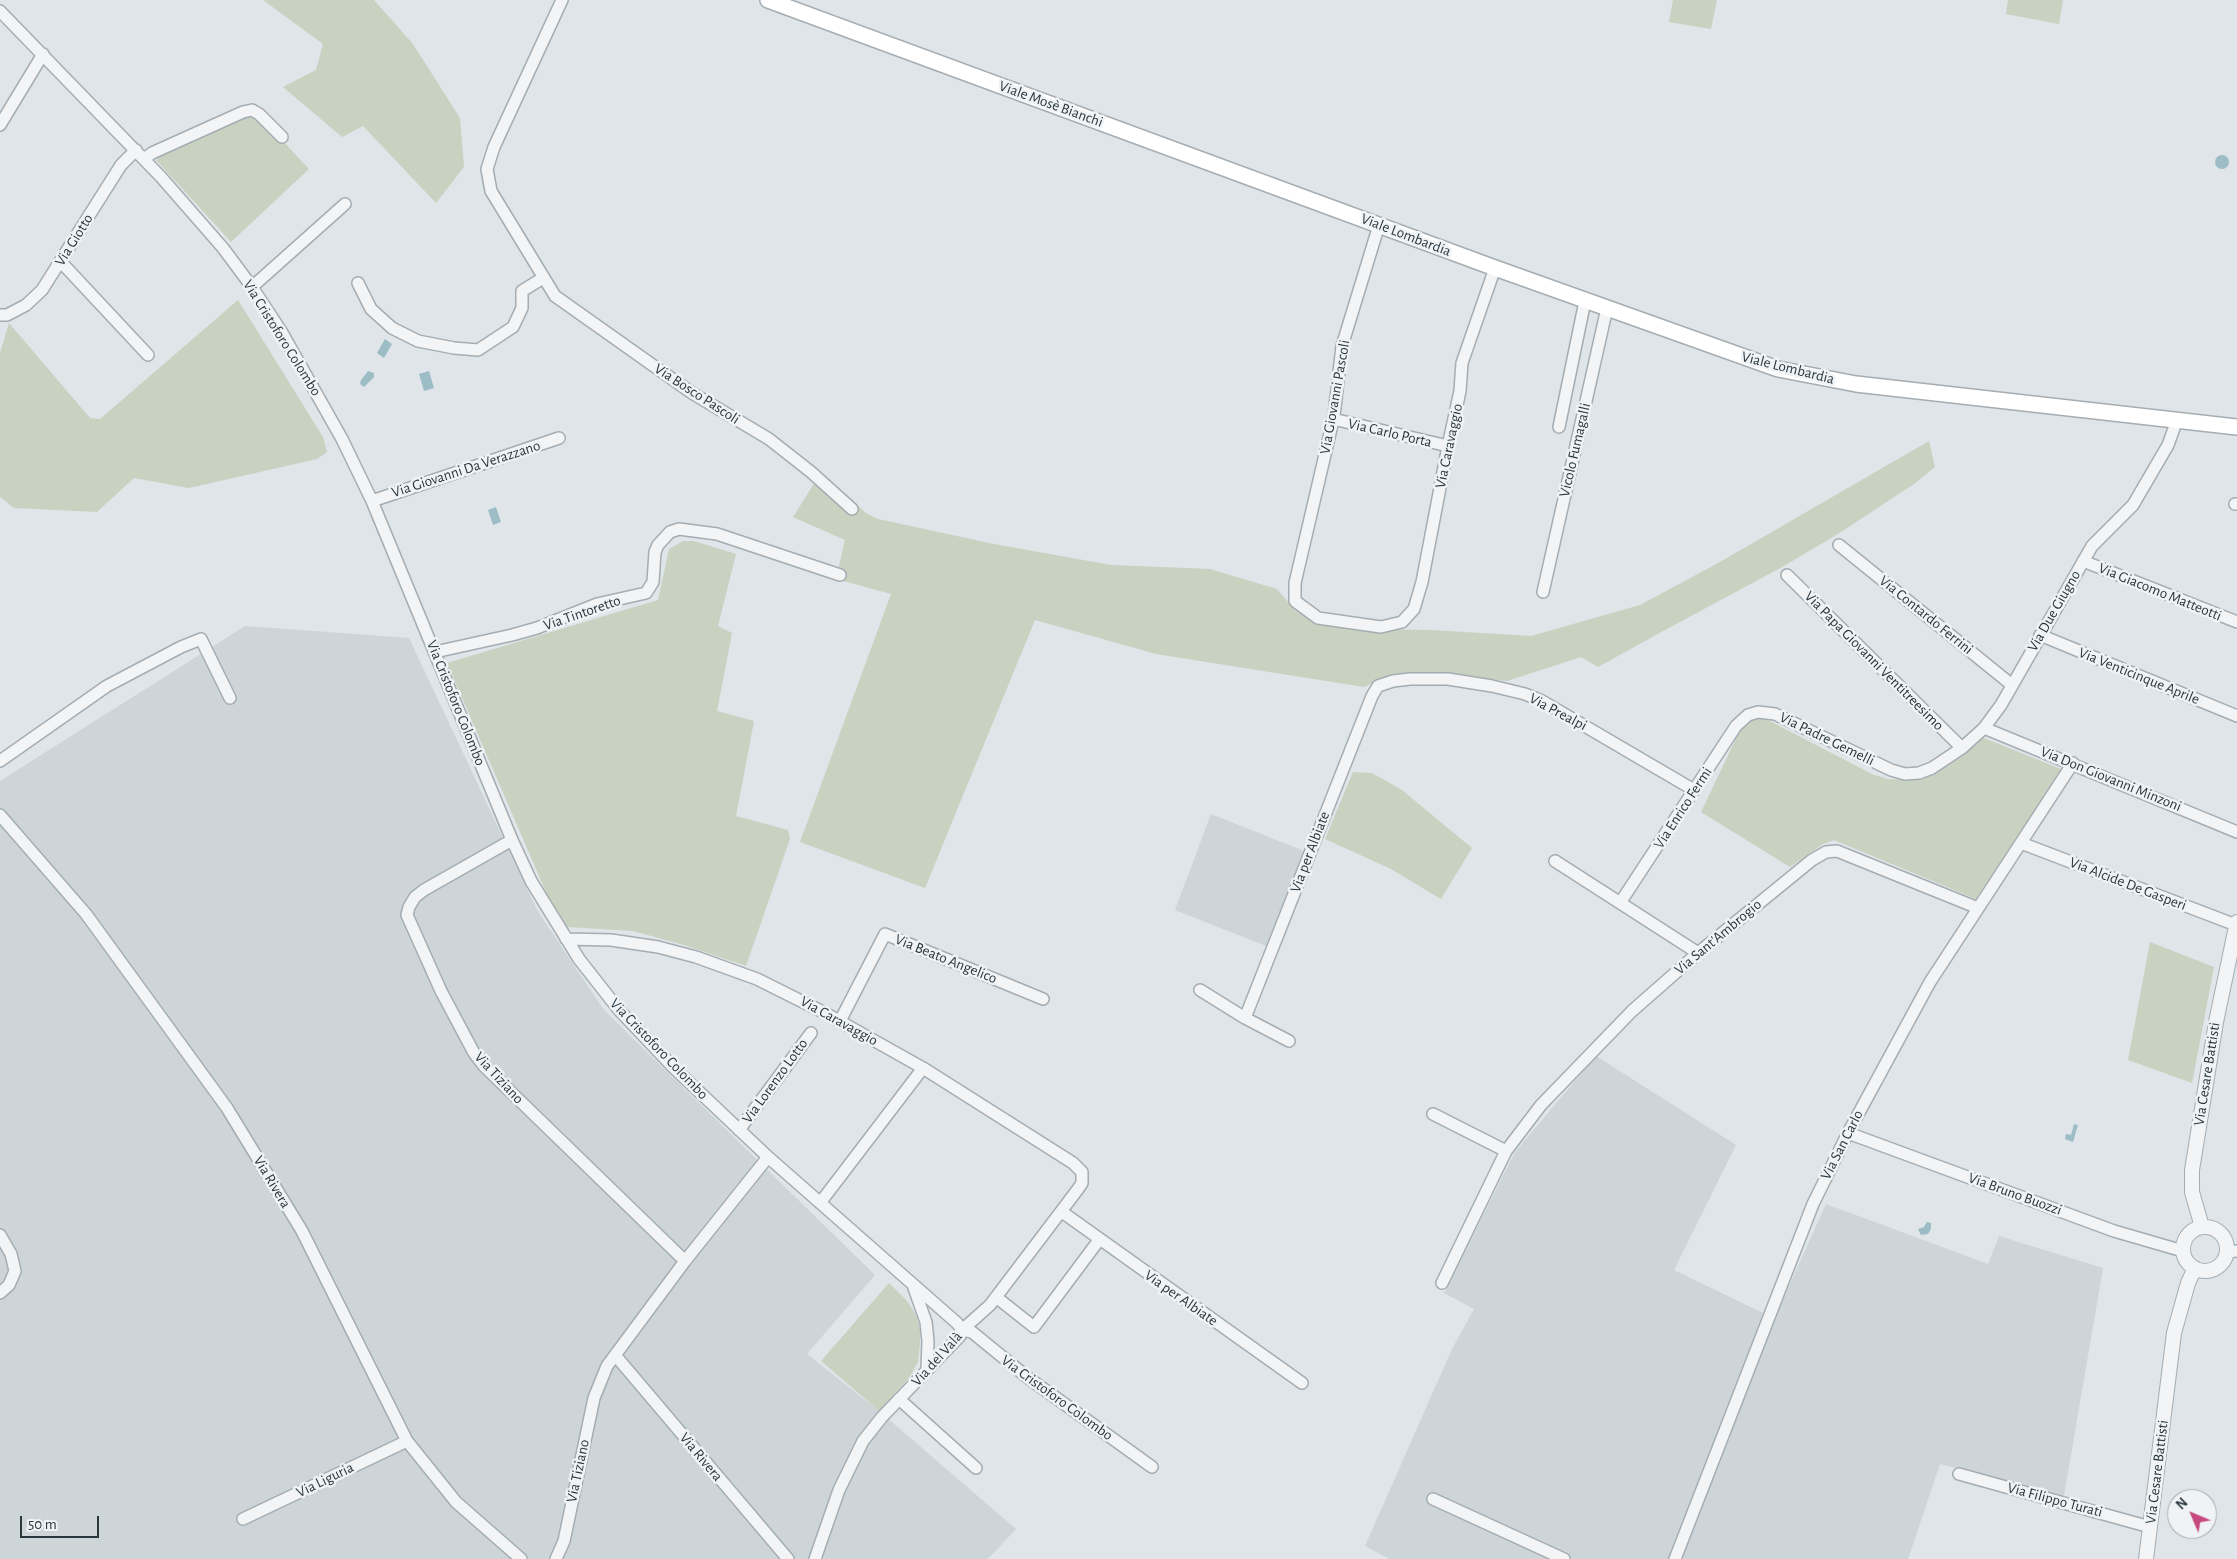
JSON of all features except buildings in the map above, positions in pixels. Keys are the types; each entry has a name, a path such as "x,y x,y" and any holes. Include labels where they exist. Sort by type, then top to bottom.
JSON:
{"main road":[{"name":"Viale Mosè Bianchi","path":"768,0 1333,207"},
{"name":"Viale Lombardia","path":"1333,207 1734,355 1801,375 1856,384 2237,428"}],"street":[{"name":"Via Bosco Pascoli","path":"560,0 494,146 487,169 491,191 555,296 692,393 769,439 811,472 852,510"},
{"name":"Via Cristoforo Colombo","path":"1,14 43,54 140,155 223,248 252,286 342,439 372,501 512,840 544,903 594,979 635,1028 739,1130 957,1323 962,1330 972,1332 1021,1372 1152,1467"},
{"path":"0,124 43,54"},
{"name":"Via Giotto","path":"0,315 7,315 26,305 42,290 121,165 140,155 152,153 234,116 252,110 259,114 282,137"},
{"path":"252,286 345,204"},
{"name":"Via Giovanni Pascoli","path":"1379,225 1342,346 1333,419 1295,583 1295,601 1318,618 1381,627 1402,622"},
{"path":"61,262 148,355"},
{"name":"Via Caravaggio","path":"1402,622 1414,609 1422,582 1460,391 1462,362 1495,268"},
{"path":"358,283 371,309 392,328 418,341 454,348 478,350 513,327 522,308 522,291 543,278"},
{"path":"1559,426 1585,301"},
{"name":"Vicolo Fumagalli","path":"1544,592 1607,308"},
{"name":"Via Carlo Porta","path":"1333,419 1448,446"},
{"name":"Via Due Giugno","path":"1905,774 1932,768 1962,748 1984,728 2012,685 2083,561 2102,533 2123,516 2148,482 2168,445 2177,420"},
{"name":"Via Giovanni Da Verazzano","path":"372,501 559,438"},
{"name":"Via Tintoretto","path":"435,652 512,635 537,628 597,604 646,593 653,582 655,552 663,538 670,532 679,529 690,529 744,542 840,575"},
{"name":"Via Contardo Ferrini","path":"1840,544 2012,685"},
{"name":"Via Giacomo Matteotti","path":"2083,561 2237,622"},
{"name":"Via Papa Giovanni Ventitreesimo","path":"1787,575 1962,748"},
{"name":"Via Venticinque Aprile","path":"2040,635 2237,716"},
{"path":"0,761 107,686 181,647 201,639 230,698"},
{"name":"Via Prealpi","path":"1378,686 1393,681 1410,679 1448,680 1492,686 1525,694 1542,701 1694,790"},
{"name":"Via per Albiate","path":"1245,1018 1372,696 1378,686"},
{"name":"Via Padre Gemelli","path":"1748,715 1758,712 1775,714 1891,770 1905,774"},
{"name":"Via Enrico Fermi","path":"1620,903 1736,726 1748,715"},
{"name":"Via Don Giovanni Minzoni","path":"1984,728 2237,832"},
{"name":"Via San Carlo","path":"1675,1559 1813,1204 1848,1132 1930,982 2073,763"},
{"name":"Via Rivera","path":"0,815 86,914 227,1108 302,1230 407,1441 456,1502 521,1559"},
{"name":"Via Tiziano","path":"512,840 424,890 415,897 407,915 441,991 474,1052 484,1066 685,1261"},
{"name":"Via Alcide De Gasperi","path":"2020,843 2237,923"},
{"name":"Via Sant'Ambrogio","path":"1506,1151 1541,1105 1632,1011 1792,875 1826,852 1837,852 1978,908"},
{"path":"1555,861 1698,953"},
{"name":"Via Cesare Battisti","path":"2202,1227 2192,1192 2192,1170 2216,1022 2237,923"},
{"name":"Via Beato Angelico","path":"840,1021 885,934 1043,999"},
{"name":"Via Caravaggio","path":"566,939 633,943 696,957 757,979 840,1021 923,1068 1073,1163 1082,1174"},
{"path":"1200,990 1245,1018 1289,1041"},
{"name":"Via Lorenzo Lotto","path":"739,1130 811,1033"},
{"path":"820,1203 923,1068"},
{"path":"1432,1114 1506,1151 1442,1283"},
{"name":"Via Bruno Buozzi","path":"1848,1132 2114,1231 2183,1251"},
{"name":"Via Tiziano","path":"556,1559 564,1541 594,1398 601,1379 615,1355 685,1261 768,1157"},
{"name":"Via del Valà","path":"815,1559 839,1490 856,1452 872,1428 960,1336 962,1330 996,1297 1062,1212 1082,1183 1082,1174"},
{"name":"Via per Albiate","path":"1062,1212 1302,1383"},
{"path":"2202,1227 2213,1228 2219,1232 2232,1251 2215,1268 2202,1271 2189,1264 2183,1251 2187,1236 2194,1229 2202,1227"},
{"path":"0,1235 11,1254 15,1271 9,1285 0,1294"},
{"path":"996,1297 1034,1327 1099,1240"},
{"name":"Via Cesare Battisti","path":"2146,1559 2174,1333 2188,1283 2195,1268"},
{"name":"Via Cristoforo Colombo","path":"913,1286 926,1322 928,1341 927,1370"},
{"name":"Via Rivera","path":"615,1355 788,1559"},
{"path":"899,1399 976,1468"},
{"name":"Via Liguria","path":"244,1519 407,1441"},
{"name":"Via Filippo Turati","path":"1959,1474 2150,1527"},
{"path":"1433,1499 1564,1559"}],"shaded area":[{"path":"245,626 409,638 537,910 604,1010 875,1275 807,1354 879,1411 1016,1529 988,1559 0,1559 0,781"},
{"path":"1211,814 1304,851 1266,946 1175,910"},
{"path":"1596,1056 1736,1145 1674,1270 1763,1313 1776,1315 1826,1204 1988,1264 1999,1236 2103,1268 2064,1496 1940,1464 1908,1559 1389,1559 1365,1546 1452,1349 1474,1309 1444,1293 1515,1152"}],"green space":[{"path":"263,0 374,0 413,44 460,118 464,167 436,203 363,126 342,137 283,87 316,70 323,44"},
{"path":"1673,0 1717,0 1711,29 1669,22"},
{"path":"2008,0 2063,0 2059,24 2006,14"},
{"path":"257,113 309,169 231,242 156,160 163,154 193,140"},
{"path":"238,300 323,437 327,452 317,459 189,488 134,478 97,512 14,508 0,497 0,353 9,323 90,418 100,419"},
{"path":"1929,441 1935,467 1914,484 1841,532 1784,566 1598,667 1581,657 1507,681 1449,674 1379,680 1364,687 1156,654 1035,620 925,888 800,842 891,594 836,579 845,540 793,517 815,482 823,474 866,513 878,519 994,544 1111,565 1210,569 1277,589 1296,611 1313,621 1357,629 1431,630 1531,636 1640,605 1720,562"},
{"path":"683,541 694,541 736,554 718,626 732,633 717,711 754,721 736,816 788,830 790,839 746,966 684,945 633,931 567,927 552,906 447,663 658,600 669,549"},
{"path":"1762,717 1872,774 1888,779 1906,780 1926,777 1984,738 2061,769 1976,899 1834,840 1823,844 1790,867 1701,812 1744,722"},
{"path":"1353,772 1372,773 1402,790 1472,848 1441,899 1391,869 1325,839"},
{"path":"2150,942 2214,967 2192,1083 2128,1060"},
{"path":"889,1283 907,1301 916,1315 920,1329 920,1344 918,1362 909,1378 879,1411 821,1361"}],"water":[{"path":"2219,155 2225,155 2229,162 2225,169 2219,169 2215,165 2215,159"},
{"path":"385,339 392,344 384,358 377,353"},
{"path":"368,371 374,373 374,377 364,387 360,384 361,380"},
{"path":"429,371 434,388 424,391 419,374"},
{"path":"496,507 501,522 493,525 488,510"},
{"path":"2074,1124 2078,1125 2073,1142 2065,1139 2066,1134 2071,1135"},
{"path":"1927,1222 1931,1223 1931,1229 1928,1234 1921,1235 1918,1229 1924,1227"}]}
